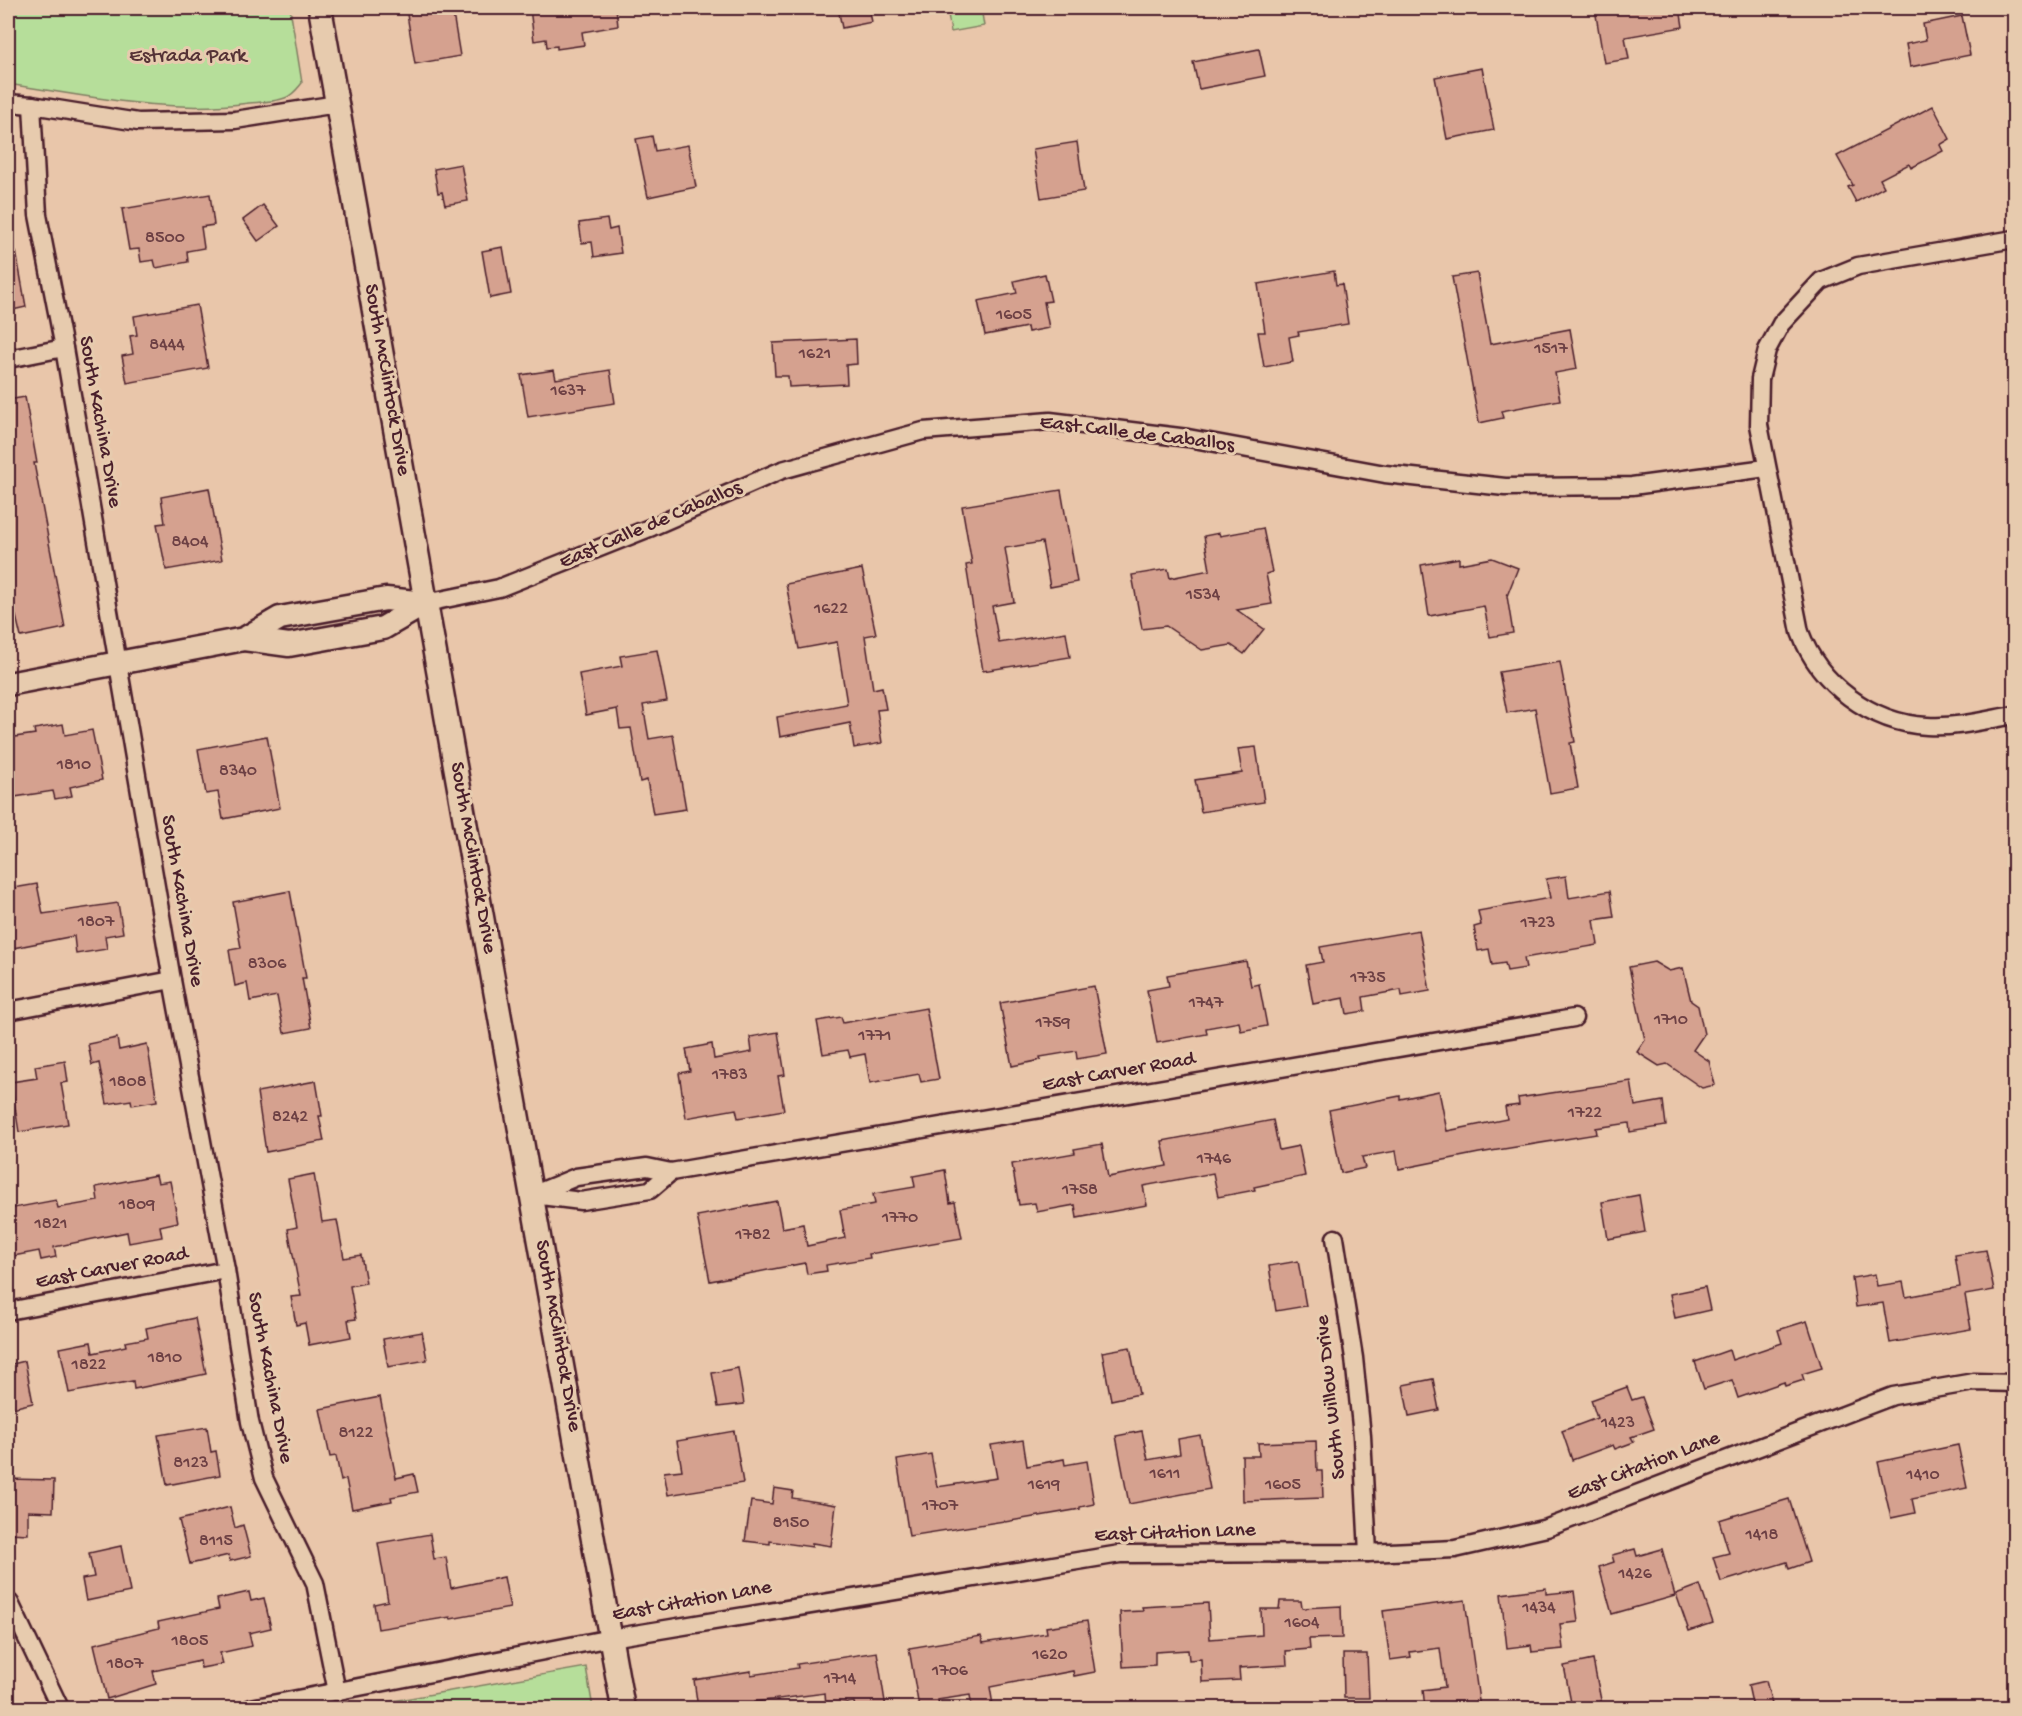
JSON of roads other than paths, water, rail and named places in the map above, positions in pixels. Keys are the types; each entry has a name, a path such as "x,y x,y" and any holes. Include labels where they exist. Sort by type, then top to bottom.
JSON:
{"main road":[{"name":"South McClintock Drive","path":"320,8 623,1708"},
{"path":"8,684 244,639 289,645 383,627 426,603"}],"street":[{"path":"8,103 138,122 235,120 337,104"},
{"name":"South Kachina Drive","path":"32,105 38,215 64,348 172,980 226,1270 250,1422 264,1478 315,1583 336,1692"},
{"path":"2014,238 1858,266 1821,282 1781,324 1767,350 1760,379 1759,416 1766,468 1800,632 1805,646 1824,676 1840,691 1873,712 1901,723 1928,727 1971,723 2014,715"},
{"path":"8,359 64,348"},
{"name":"East Calle de Caballos","path":"426,603 499,588 652,527 783,470 922,431 1050,421 1188,438 1385,474 1505,487 1632,486 1766,468"},
{"path":"8,1011 172,980"},
{"name":"East Carver Road","path":"532,1195 576,1178 647,1167 671,1172 1574,1018"},
{"name":"East Carver Road","path":"532,1195 581,1201 650,1190 671,1172"},
{"name":"South Willow Drive","path":"1335,1238 1354,1358 1362,1436 1368,1553"},
{"name":"East Carver Road","path":"8,1311 226,1270"},
{"name":"East Citation Lane","path":"251,1708 611,1638 1120,1554 1368,1553 1455,1549 1547,1528 1893,1396 1974,1382 2014,1383"},
{"path":"10,1603 60,1708"}],"park label":[{"name":"Estrada Park","path":"188,57"}]}
